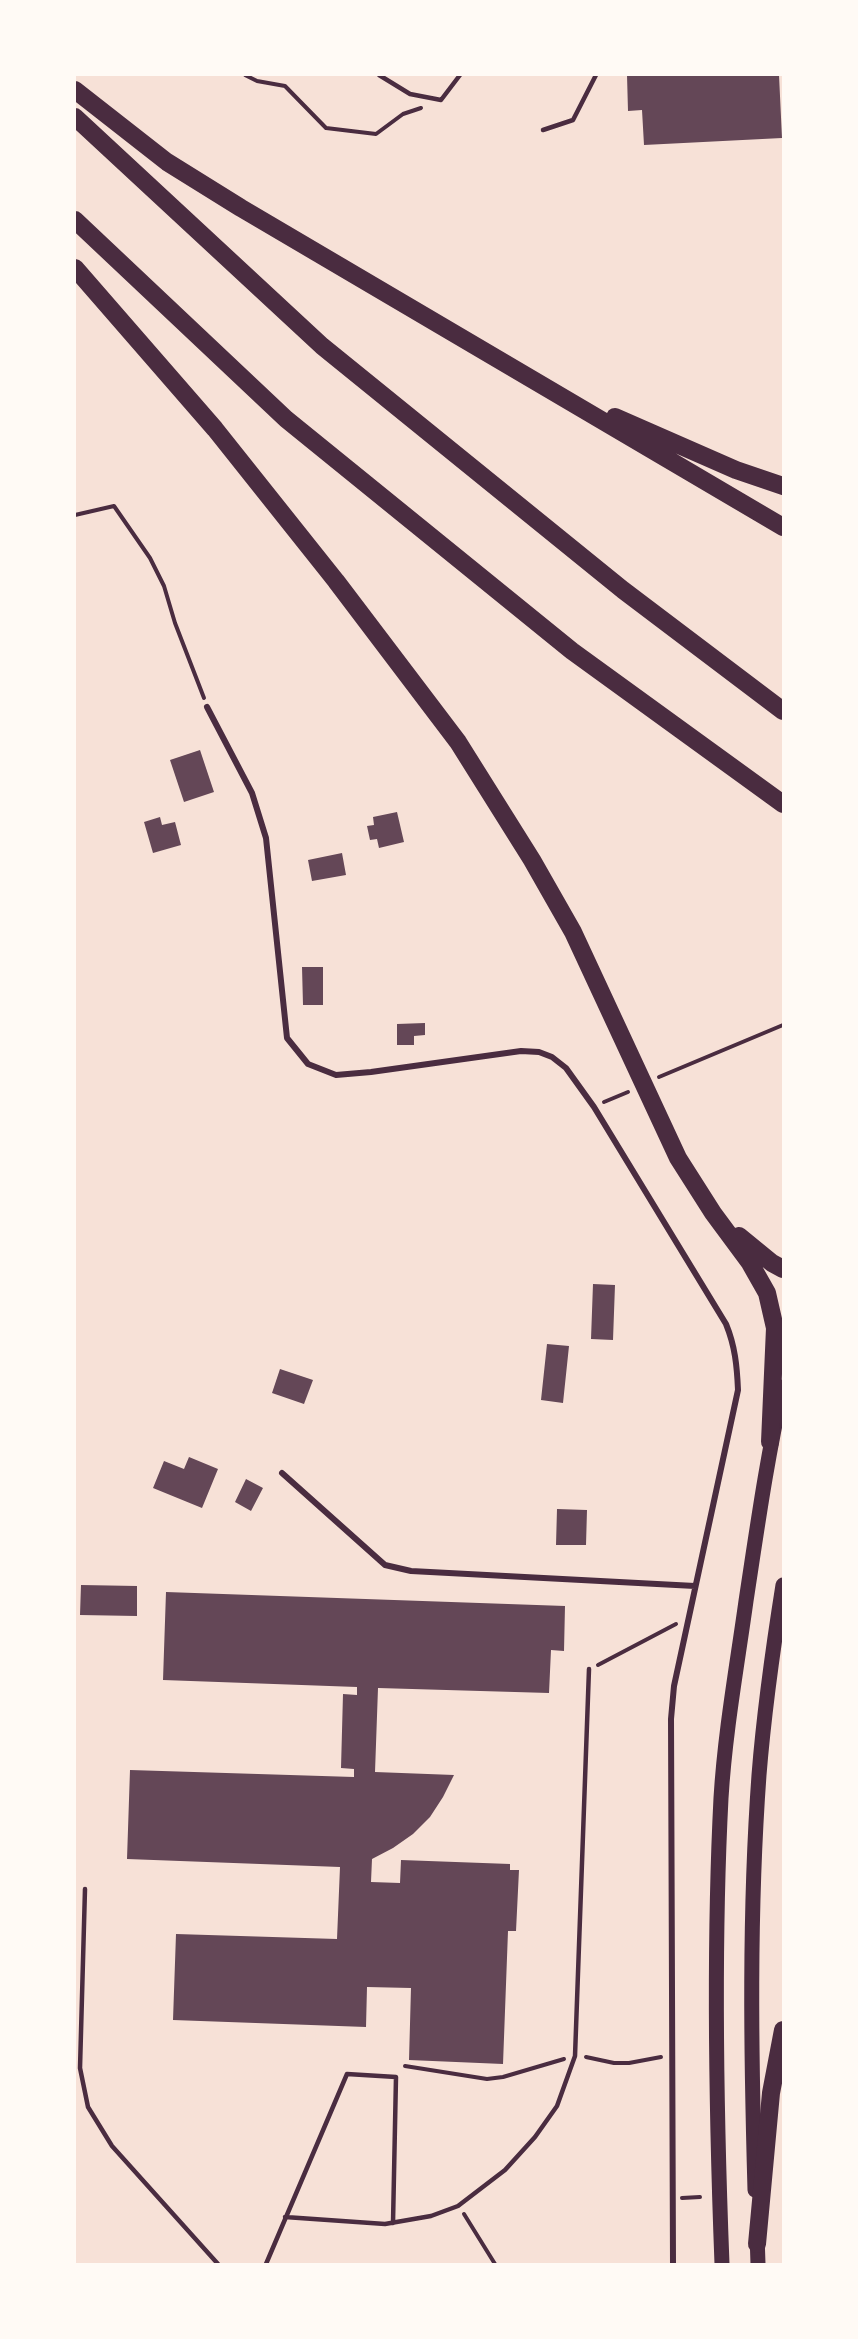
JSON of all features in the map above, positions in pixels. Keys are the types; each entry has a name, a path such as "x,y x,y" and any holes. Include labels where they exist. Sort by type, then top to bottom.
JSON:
{"highway":[{"path":"75,90 167,162 500,362 783,527"},
{"path":"75,117 322,346 623,590 783,711"},
{"path":"75,220 286,420 572,651 783,804"},
{"path":"75,268 222,438 336,581 458,742 532,860 573,932 678,1158 713,1213 750,1263 767,1293 775,1328 770,1442"},
{"path":"500,362 682,448 783,486"},
{"path":"713,1213 750,1246 783,1269"},
{"path":"757,2244 771,2093 783,2030"}],"main road":[{"path":"722,2264 716,2102 722,1796 736,1670 770,1442 783,1387"},
{"path":"758,2264 752,2062 755,1879 759,1774 783,1585"}],"street":[{"path":"207,707 252,793 266,838 287,1038 308,1064 336,1075 521,1051 539,1052 552,1057 566,1068 594,1107 726,1324 733,1342 738,1390 674,1686 672,1719 673,2264"},
{"path":"282,1473 385,1564 411,1570 695,1586"}],"lane":[{"path":"379,75 410,94 441,100 460,75"},
{"path":"543,130 573,120 596,75"},
{"path":"285,2217 393,2223 431,2216 458,2206 505,2170 535,2137 558,2106 574,2056 589,1669"},
{"path":"85,1890 80,2068 87,2107 112,2146 218,2264"},
{"path":"266,2264 347,2074 396,2077 393,2223"}],"path":[{"path":"245,75 258,81 285,86 326,128 376,134 403,114"},
{"path":"75,515 114,506 150,558 164,586 175,623 207,707"},
{"path":"653,1080 783,1025"},
{"path":"594,1107 628,1092"},
{"path":"589,1669 618,1656 658,1632 689,1619"},
{"path":"405,2066 487,2079 503,2077 574,2056 614,2063 674,2056"},
{"path":"458,2206 475,2229 495,2264"}],"building":[{"path":"627,75 779,75 782,138 644,145 642,110 628,111"},
{"path":"200,750 214,792 184,802 170,760"},
{"path":"397,812 404,842 379,848 377,839 370,840 367,826 374,825 373,817"},
{"path":"160,817 162,825 175,822 181,845 153,853 144,822"},
{"path":"342,853 346,875 312,881 308,860"},
{"path":"302,967 323,967 323,1005 303,1005"},
{"path":"425,1023 425,1035 414,1036 414,1045 397,1045 397,1024"},
{"path":"593,1284 615,1285 613,1340 591,1339"},
{"path":"547,1344 569,1346 563,1403 541,1400"},
{"path":"280,1369 313,1380 304,1404 272,1393"},
{"path":"189,1457 218,1469 202,1508 153,1488 164,1461 184,1469"},
{"path":"246,1479 263,1488 251,1511 235,1502"},
{"path":"557,1509 587,1510 586,1545 556,1545"},
{"path":"81,1585 137,1586 137,1616 80,1615"},
{"path":"166,1592 565,1606 564,1651 551,1650 549,1693 378,1688 375,1772 454,1775 430,1817 413,1834 372,1859 371,1882 400,1883 401,1860 510,1864 510,1870 519,1870 516,1931 508,1931 503,2064 409,2060 411,1988 367,1987 366,2027 173,2020 176,1934 337,1939 340,1867 127,1859 130,1770 354,1777 354,1769 341,1768 343,1694 357,1695 357,1687 163,1680"}]}
